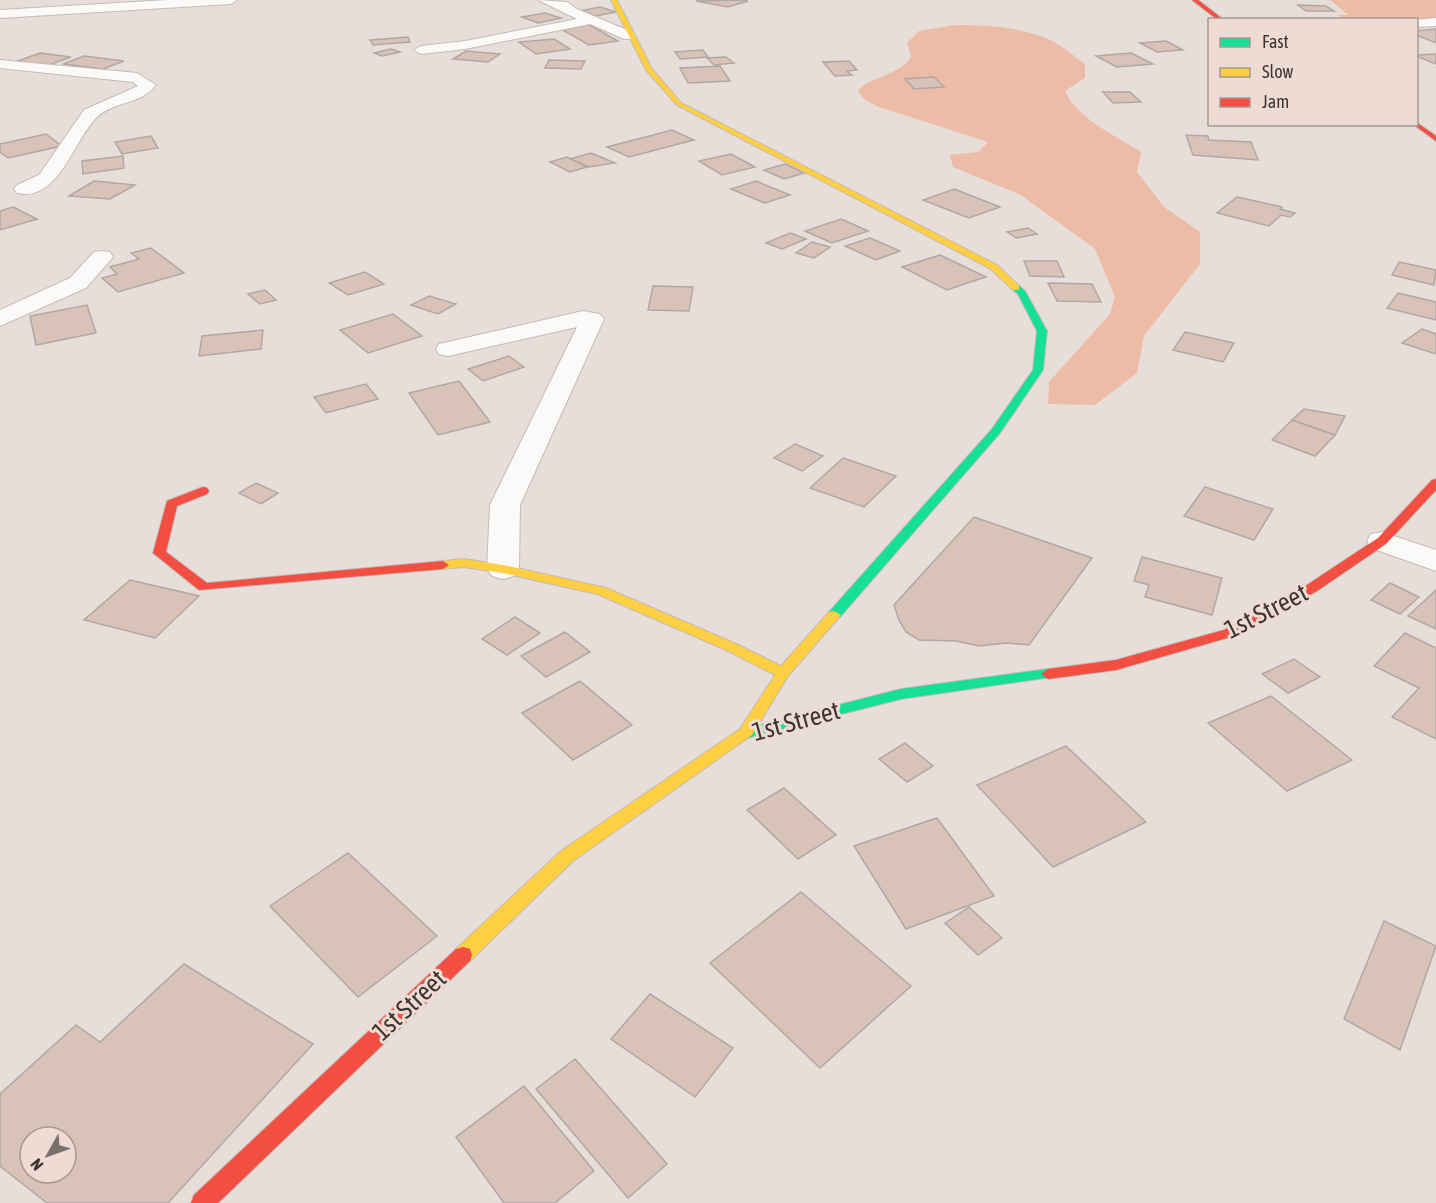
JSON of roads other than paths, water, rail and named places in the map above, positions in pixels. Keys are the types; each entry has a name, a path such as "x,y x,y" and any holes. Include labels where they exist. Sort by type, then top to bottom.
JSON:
{"street":[{"path":"0,14 231,0"},
{"path":"544,0 562,5 630,36"},
{"path":"614,0 630,36 666,94 679,104 994,267 1022,292 1042,332 1038,370 996,431 783,673 747,731"},
{"path":"1195,0 1219,18"},
{"path":"421,50 465,45 592,20"},
{"path":"1418,23 1436,22"},
{"path":"0,64 137,78 148,85 141,92 103,106 90,114 46,179 24,189"},
{"path":"1418,126 1436,139"},
{"path":"0,319 78,283 102,257"},
{"path":"448,349 583,318 592,319 505,505 503,569"},
{"name":"1st Street","path":"202,1203 567,856 747,731 901,694 1116,665 1228,633 1312,588 1382,541 1436,483"},
{"path":"203,491 171,504 159,553 204,587 464,563 503,569 601,591 729,646 783,673"},
{"path":"1382,541 1436,561"}]}
